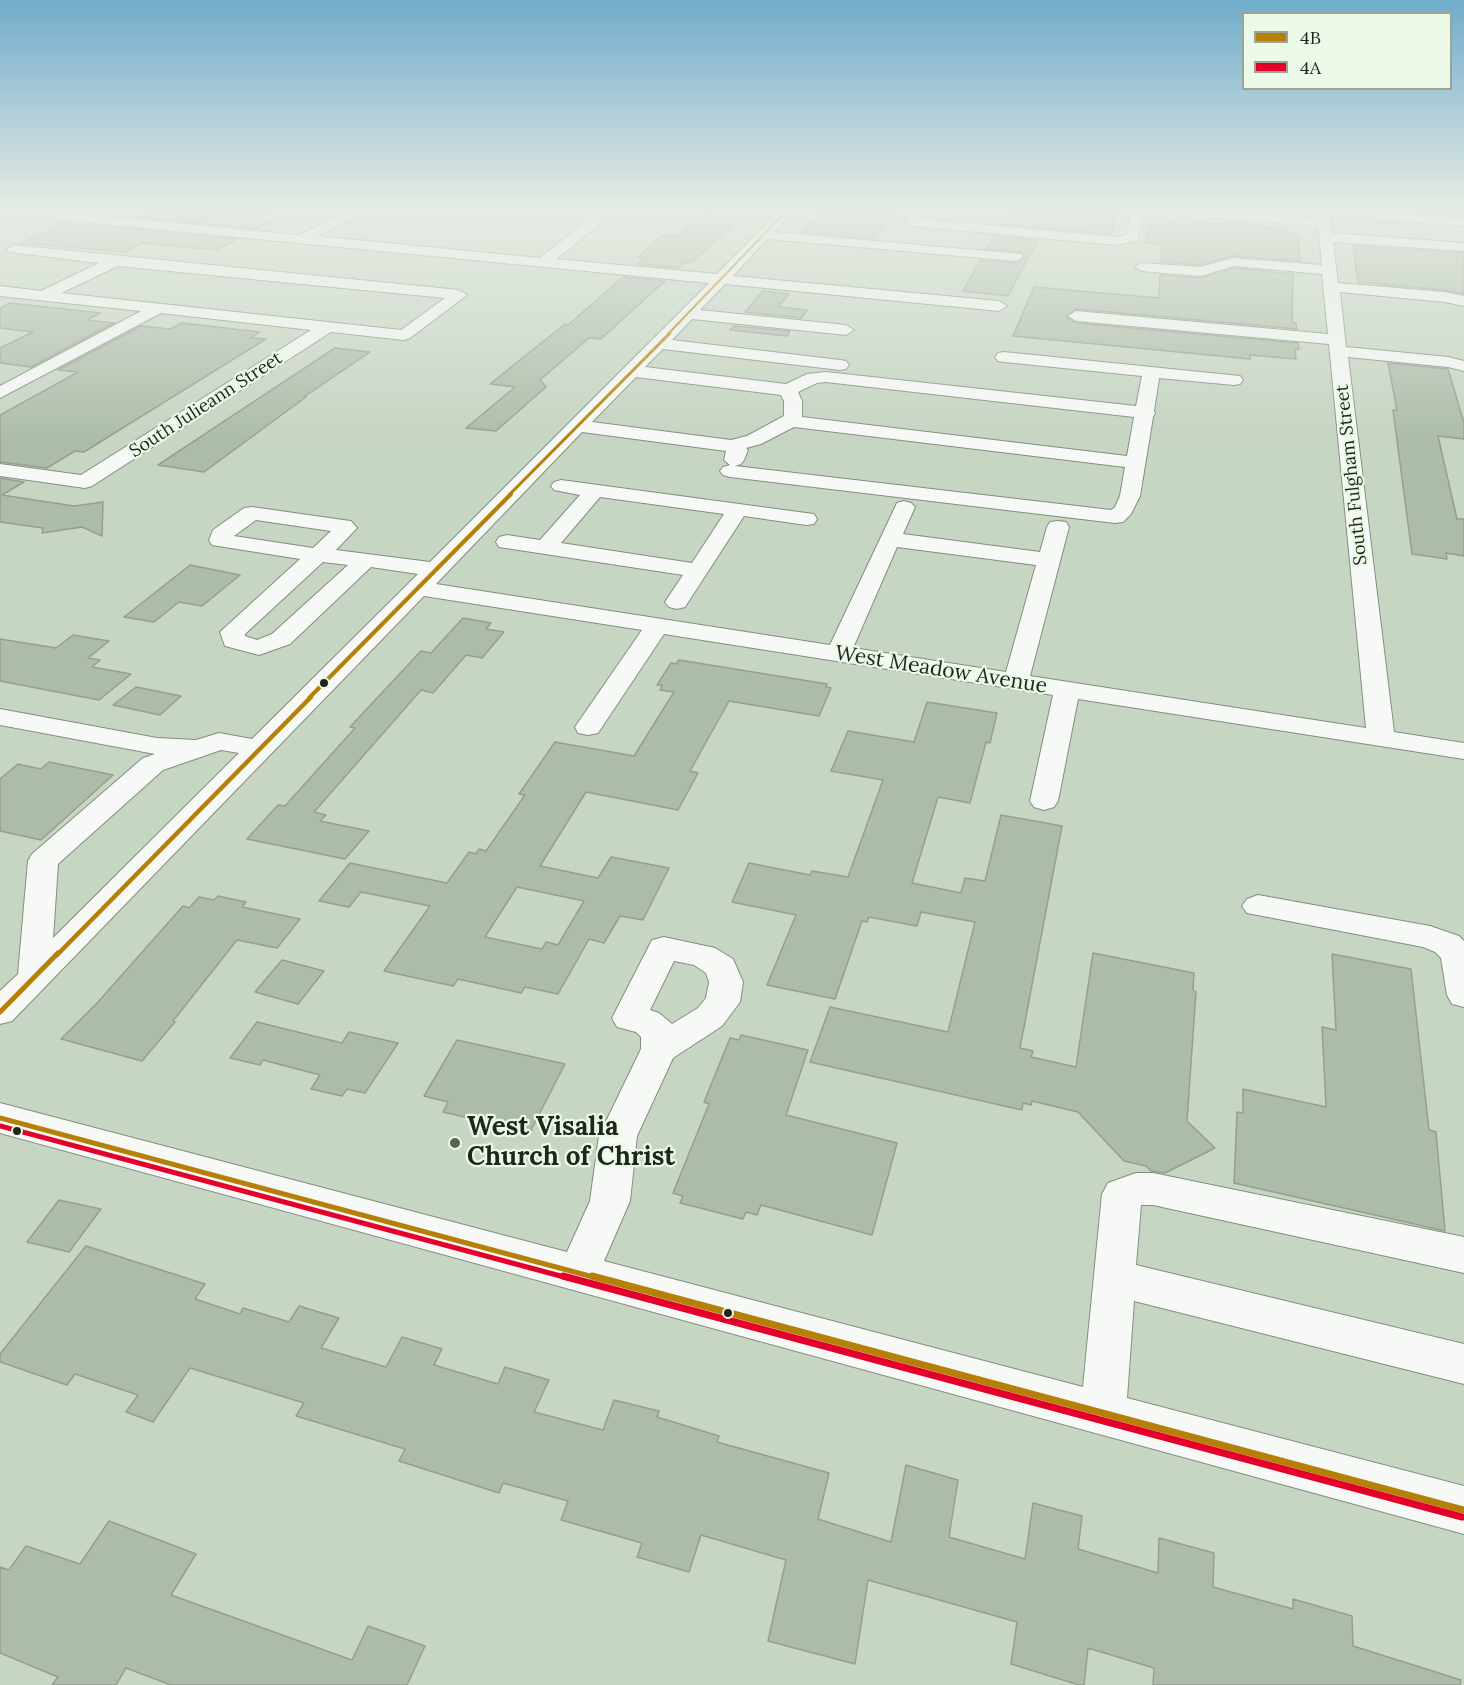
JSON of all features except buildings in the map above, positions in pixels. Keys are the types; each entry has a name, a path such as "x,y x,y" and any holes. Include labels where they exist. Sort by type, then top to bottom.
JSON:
{"street":[{"path":"42,296 66,285"},
{"path":"0,291 404,335 459,296 348,285"},
{"path":"0,1012 716,285"},
{"path":"788,285 999,306"},
{"name":"South Fulgham Street","path":"1330,285 1381,738"},
{"path":"1368,285 1464,301"},
{"path":"0,393 157,309"},
{"path":"687,314 846,330"},
{"path":"1076,316 1337,345 1464,366"},
{"name":"South Julieann Street","path":"0,470 85,482 327,327"},
{"path":"659,343 899,373 908,377 908,387"},
{"path":"1004,357 1234,380"},
{"path":"631,371 788,390 813,378 826,377 1146,413"},
{"path":"730,471 1115,518 1124,510 1130,496 1146,413 1151,372"},
{"path":"577,426 731,446 754,440 790,421 793,416 793,401 788,390"},
{"path":"790,421 1137,463"},
{"path":"706,505 730,471 738,450 731,446"},
{"path":"561,486 806,519"},
{"path":"545,548 595,490"},
{"path":"838,654 904,507"},
{"path":"677,602 738,509"},
{"path":"318,555 220,540 221,535 252,513 346,528 318,555 232,632 234,641 259,648 281,639 366,560"},
{"path":"1016,682 1058,527"},
{"path":"890,539 1048,560"},
{"path":"507,542 696,570"},
{"name":"West Meadow Avenue","path":"318,555 366,560 427,579 657,626 1464,751"},
{"path":"588,727 657,626"},
{"path":"1044,801 1067,689"},
{"path":"0,717 157,746 206,746"},
{"path":"34,977 43,861 153,764 219,741 259,749"},
{"path":"1258,906 1430,937 1447,944 1455,950 1458,958 1464,995"},
{"path":"578,1273 609,1201 618,1136 659,1049"},
{"path":"0,1118 1464,1510"},
{"path":"1103,1413 1122,1194 1136,1189 1154,1189 1464,1255"},
{"path":"1115,1278 1464,1364"}],"transit line":[{"name":"4B","path":"0,1012 716,285"},
{"name":"4B","path":"0,1118 1464,1510"},
{"name":"4A","path":"0,1126 1462,1517"}],"place":[{"name":"West Visalia Church of Christ","path":"455,1143"}]}
